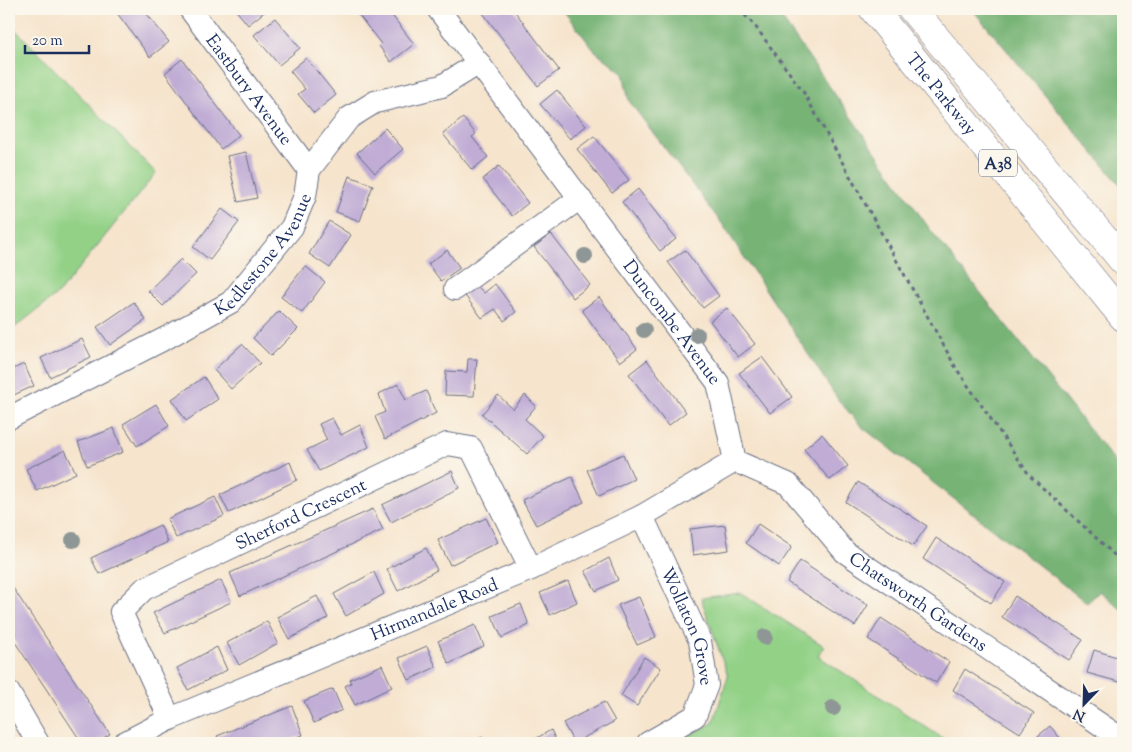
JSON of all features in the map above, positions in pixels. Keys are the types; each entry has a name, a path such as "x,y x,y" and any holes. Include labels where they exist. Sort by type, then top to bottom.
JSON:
{"highway":[{"name":"The Parkway","path":"873,9 1123,318"},
{"name":"The Parkway","path":"912,9 1123,261"},
{"name":"A38","path":"1060,186 1123,248"}],"street":[{"name":"Eastbury Avenue","path":"190,9 309,170"},
{"name":"Duncombe Avenue","path":"438,9 718,383 735,461"},
{"name":"Kedlestone Avenue","path":"9,418 231,302 292,227 305,196 309,170 349,118 375,102 442,86 478,63"},
{"path":"455,289 580,198"},
{"name":"Sherford Crescent","path":"170,719 121,612 144,590 447,444 471,448 531,569"},
{"name":"Hirmandale Road","path":"124,743 170,719 531,569 642,516 735,461"},
{"name":"Chatsworth Gardens","path":"735,461 788,484 845,552 1113,733"},
{"name":"Wollaton Grove","path":"642,516 700,641 707,685 695,716 648,743"},
{"path":"9,693 38,743"}],"path":[{"path":"739,9 755,26 804,93 956,368 1030,476 1123,563"}],"green space":[{"path":"562,9 775,9 929,228 1123,472 1123,611 1100,591 1087,603 862,427 839,401 723,225 629,101 623,73 594,50"},
{"path":"972,9 1123,9 1123,188"},
{"path":"9,23 156,173 59,293 9,332"},
{"path":"741,593 824,646 818,656 950,743 674,743 713,723 728,676 701,598"}],"building":[{"path":"114,9 143,9 169,42 150,57"},
{"path":"235,9 268,9 248,25"},
{"path":"354,9 387,9 414,44 391,62 379,46 381,44"},
{"path":"480,9 513,9 559,70 538,86"},
{"path":"275,18 300,48 279,65 254,35"},
{"path":"306,58 336,95 314,113 298,94 305,89 290,71"},
{"path":"182,59 239,135 221,149 165,73"},
{"path":"557,90 586,126 570,139 540,104"},
{"path":"463,118 476,134 472,137 488,157 472,170 443,134"},
{"path":"385,128 403,149 375,173 357,153"},
{"path":"594,136 629,180 612,193 577,149"},
{"path":"246,152 257,198 238,202 227,156"},
{"path":"499,166 528,203 512,216 483,179"},
{"path":"349,176 373,185 360,221 336,212"},
{"path":"638,189 676,239 660,251 622,202"},
{"path":"222,209 239,222 210,260 193,247"},
{"path":"329,221 351,235 330,268 309,254"},
{"path":"551,234 590,285 573,298 534,247"},
{"path":"447,250 460,268 441,281 428,264"},
{"path":"685,250 719,296 703,308 668,262"},
{"path":"181,259 196,274 163,306 148,291"},
{"path":"305,266 325,282 302,313 281,297"},
{"path":"475,284 484,293 495,284 516,312 504,321 495,309 482,318 463,293"},
{"path":"599,297 637,349 620,362 582,310"},
{"path":"134,302 146,320 110,345 97,327"},
{"path":"727,308 755,344 738,357 710,321"},
{"path":"279,311 298,329 271,356 253,338"},
{"path":"82,339 91,357 50,377 41,358"},
{"path":"242,344 260,363 231,389 214,370"},
{"path":"762,357 792,397 770,413 739,373"},
{"path":"468,359 477,359 474,396 445,395 446,371 467,372"},
{"path":"647,360 686,412 668,426 629,374"},
{"path":"24,364 34,386 9,397 9,371"},
{"path":"204,377 218,399 186,421 172,399"},
{"path":"398,384 406,400 426,391 436,413 385,439 375,417 385,412 379,394"},
{"path":"498,395 513,409 525,395 536,406 525,419 543,436 527,454 482,414"},
{"path":"156,404 169,426 137,446 123,424"},
{"path":"332,418 341,435 360,425 369,447 319,471 307,450 327,440 319,424"},
{"path":"114,428 123,452 87,466 78,442"},
{"path":"822,434 848,466 830,480 804,449"},
{"path":"65,450 76,473 37,491 26,469"},
{"path":"623,454 634,479 599,496 587,470"},
{"path":"290,462 297,480 229,513 220,495"},
{"path":"452,471 459,488 391,522 382,505"},
{"path":"572,477 584,502 536,525 522,500"},
{"path":"858,482 927,526 913,546 846,502"},
{"path":"215,497 224,516 176,538 167,519"},
{"path":"373,509 383,530 240,596 230,573"},
{"path":"486,518 498,542 450,565 438,540"},
{"path":"758,524 792,547 779,566 746,543"},
{"path":"160,525 168,542 99,574 91,558"},
{"path":"725,525 729,550 693,555 690,529"},
{"path":"936,538 1005,582 991,603 923,559"},
{"path":"426,548 437,570 398,591 387,569"},
{"path":"609,558 618,580 596,591 585,571"},
{"path":"800,561 868,605 855,626 787,582"},
{"path":"374,572 384,594 346,616 334,594"},
{"path":"221,580 231,602 165,633 153,613"},
{"path":"568,581 577,602 550,615 540,593"},
{"path":"13,588 110,734 95,743 82,743 9,633 9,591"},
{"path":"317,596 328,618 289,639 277,617"},
{"path":"1015,596 1083,640 1069,660 1002,617"},
{"path":"639,597 656,637 637,645 618,605"},
{"path":"521,604 529,625 502,638 492,616"},
{"path":"881,618 949,662 936,683 868,639"},
{"path":"267,621 278,643 239,665 227,643"},
{"path":"475,625 484,646 449,664 438,641"},
{"path":"427,646 436,667 409,680 399,658"},
{"path":"217,647 227,670 188,690 177,668"},
{"path":"1094,650 1123,659 1123,683 1087,673"},
{"path":"644,657 661,668 637,706 621,696"},
{"path":"382,665 392,687 355,705 345,686 351,683 350,679"},
{"path":"965,669 1034,713 1020,733 953,690"},
{"path":"333,689 342,710 314,723 304,701"},
{"path":"604,702 615,721 574,743 563,723"},
{"path":"292,706 303,735 282,743 220,743 217,736"},
{"path":"1050,726 1064,743 1034,743 1032,741"},
{"path":"551,730 557,743 528,743"},
{"path":"482,737 487,743 471,743"}]}
